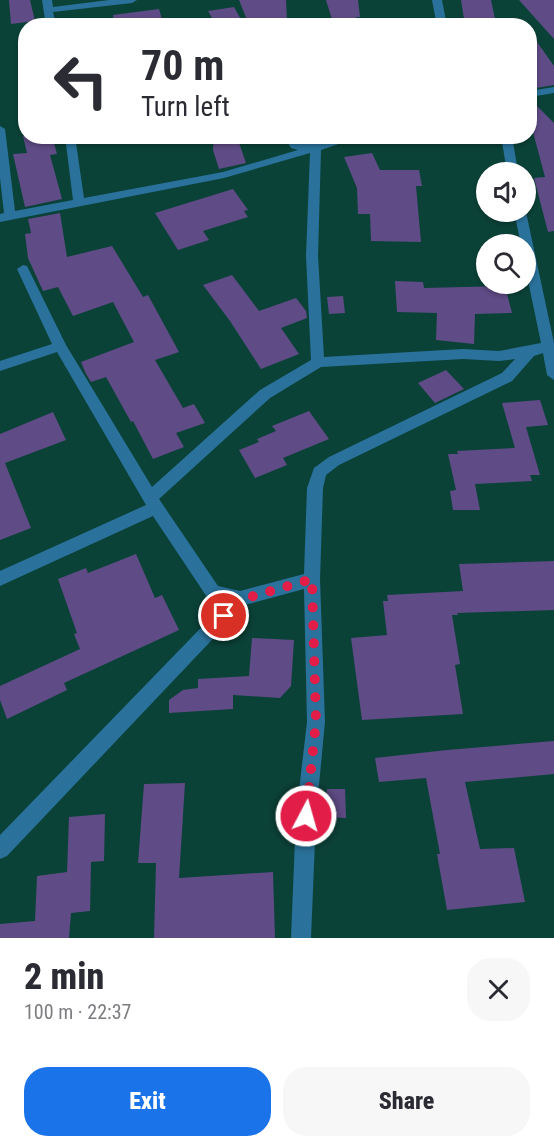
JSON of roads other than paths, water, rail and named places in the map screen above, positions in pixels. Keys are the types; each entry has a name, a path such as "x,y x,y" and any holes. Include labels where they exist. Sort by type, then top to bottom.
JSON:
{"street":[{"path":"47,5 132,0"},
{"path":"437,0 440,18"},
{"path":"537,93 554,90"},
{"path":"0,129 5,217 224,175 332,144"},
{"path":"71,144 79,203"},
{"path":"294,144 316,149"},
{"path":"508,144 511,162"},
{"path":"316,149 311,210 310,272 318,362"},
{"path":"522,222 554,375"},
{"path":"23,268 60,346 153,502 213,592 240,600"},
{"path":"538,301 554,297"},
{"path":"0,366 60,346"},
{"path":"0,579 153,502 266,394 318,362 463,354 499,356 529,352 548,346"},
{"path":"301,938 306,816 316,722 312,579 315,488 319,472 334,461 507,377 529,352"},
{"path":"0,849 240,600 312,579"}]}
